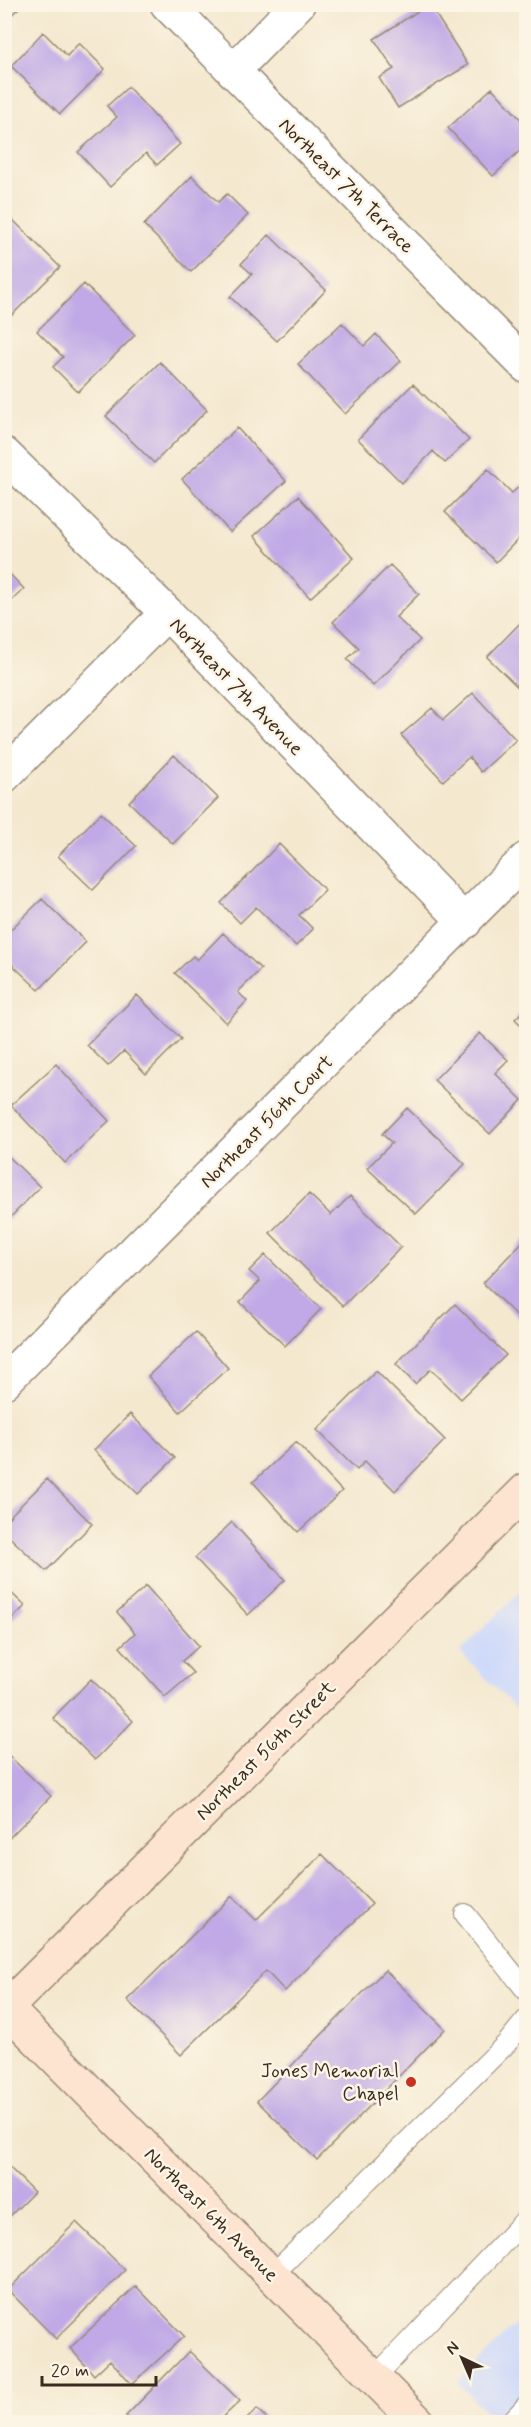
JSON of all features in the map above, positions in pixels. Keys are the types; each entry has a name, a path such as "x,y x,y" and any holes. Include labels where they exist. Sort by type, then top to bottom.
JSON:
{"street":[{"name":"Northeast 7th Terrace","path":"166,4 526,366"},
{"path":"232,70 298,4"},
{"name":"Northeast 7th Avenue","path":"4,454 167,613 465,922"},
{"path":"4,776 167,613"},
{"name":"Northeast 56th Court","path":"4,1382 526,859"},
{"name":"Northeast 56th Street","path":"5,2008 526,1490"},
{"name":"Northeast 6th Avenue","path":"5,2008 418,2422"}],"lane":[{"path":"465,1914 526,1990"},
{"path":"272,2275 526,2020"},
{"path":"374,2378 526,2219"},
{"path":"511,2422 526,2406"}],"shaded area":[{"path":"526,1585 526,1719 460,1652"},
{"path":"526,2313 526,2422 496,2422 457,2383"}],"building":[{"path":"4,4 23,4 4,22"},
{"path":"429,4 468,65 398,108 379,78 394,69 374,39"},
{"path":"43,32 67,56 79,43 105,69 60,114 11,66"},
{"path":"128,87 180,144 157,165 146,153 110,187 78,152 117,117 107,106"},
{"path":"492,88 526,125 526,145 493,176 448,128"},
{"path":"192,176 218,202 227,194 248,215 191,272 144,225"},
{"path":"10,217 60,267 7,320 4,318 4,222"},
{"path":"269,235 326,290 277,341 230,297 252,274 241,264"},
{"path":"84,284 135,335 78,392 53,367 63,357 37,331"},
{"path":"342,323 364,346 376,334 401,361 345,414 298,364"},
{"path":"160,362 207,410 154,463 106,416"},
{"path":"413,384 469,440 445,463 433,451 402,483 358,439"},
{"path":"237,428 286,481 230,532 182,479"},
{"path":"488,469 512,493 522,484 526,488 526,531 496,562 445,512"},
{"path":"298,496 354,558 310,598 254,536"},
{"path":"390,565 419,594 396,617 420,640 373,686 347,659 359,648 333,622"},
{"path":"4,568 24,589 4,608"},
{"path":"526,617 526,695 487,657"},
{"path":"473,693 516,740 481,772 469,757 443,781 401,735 432,708 443,720"},
{"path":"174,755 218,798 173,844 129,802"},
{"path":"101,813 136,846 93,890 58,856"},
{"path":"279,844 325,890 299,915 313,929 296,946 256,907 240,923 221,903"},
{"path":"42,899 86,942 39,990 4,957 4,936"},
{"path":"223,933 261,969 238,992 247,1001 226,1023 175,973 193,956 197,960"},
{"path":"137,995 181,1039 146,1074 124,1051 108,1066 87,1045"},
{"path":"526,1008 526,1030 515,1019"},
{"path":"480,1033 508,1060 495,1073 522,1100 490,1134 434,1080"},
{"path":"56,1064 109,1121 65,1163 11,1105"},
{"path":"407,1108 465,1164 416,1214 367,1168 392,1143 382,1134"},
{"path":"4,1152 40,1187 4,1224"},
{"path":"309,1194 331,1215 350,1196 401,1247 343,1306 270,1233"},
{"path":"526,1238 526,1312 520,1319 483,1283"},
{"path":"265,1255 321,1309 285,1346 240,1302 260,1281 249,1271"},
{"path":"455,1304 506,1355 461,1399 431,1369 415,1384 396,1364"},
{"path":"196,1332 228,1368 180,1412 148,1376"},
{"path":"376,1371 445,1440 395,1491 365,1461 357,1470 317,1430"},
{"path":"130,1414 175,1458 138,1494 94,1450"},
{"path":"296,1442 342,1491 298,1532 253,1482"},
{"path":"47,1479 92,1524 46,1571 4,1532 4,1522"},
{"path":"232,1522 285,1580 248,1615 195,1558"},
{"path":"4,1586 25,1606 4,1627"},
{"path":"146,1586 199,1646 182,1661 193,1673 165,1697 120,1647 135,1633 117,1612"},
{"path":"91,1679 133,1721 95,1760 53,1718"},
{"path":"4,1751 51,1796 4,1843"},
{"path":"322,1854 372,1904 285,1991 266,1971 181,2055 127,2000 232,1896 256,1920"},
{"path":"385,1970 445,2029 317,2160 257,2101"},
{"path":"4,2162 34,2192 4,2222"},
{"path":"76,2222 125,2270 56,2339 8,2290"},
{"path":"136,2286 184,2336 132,2384 110,2360 94,2375 70,2348"},
{"path":"189,2351 240,2401 218,2422 133,2422 126,2416"},
{"path":"257,2409 270,2422 244,2422"}],"place":[{"name":"Jones Memorial Chapel","path":"411,2082"}]}
